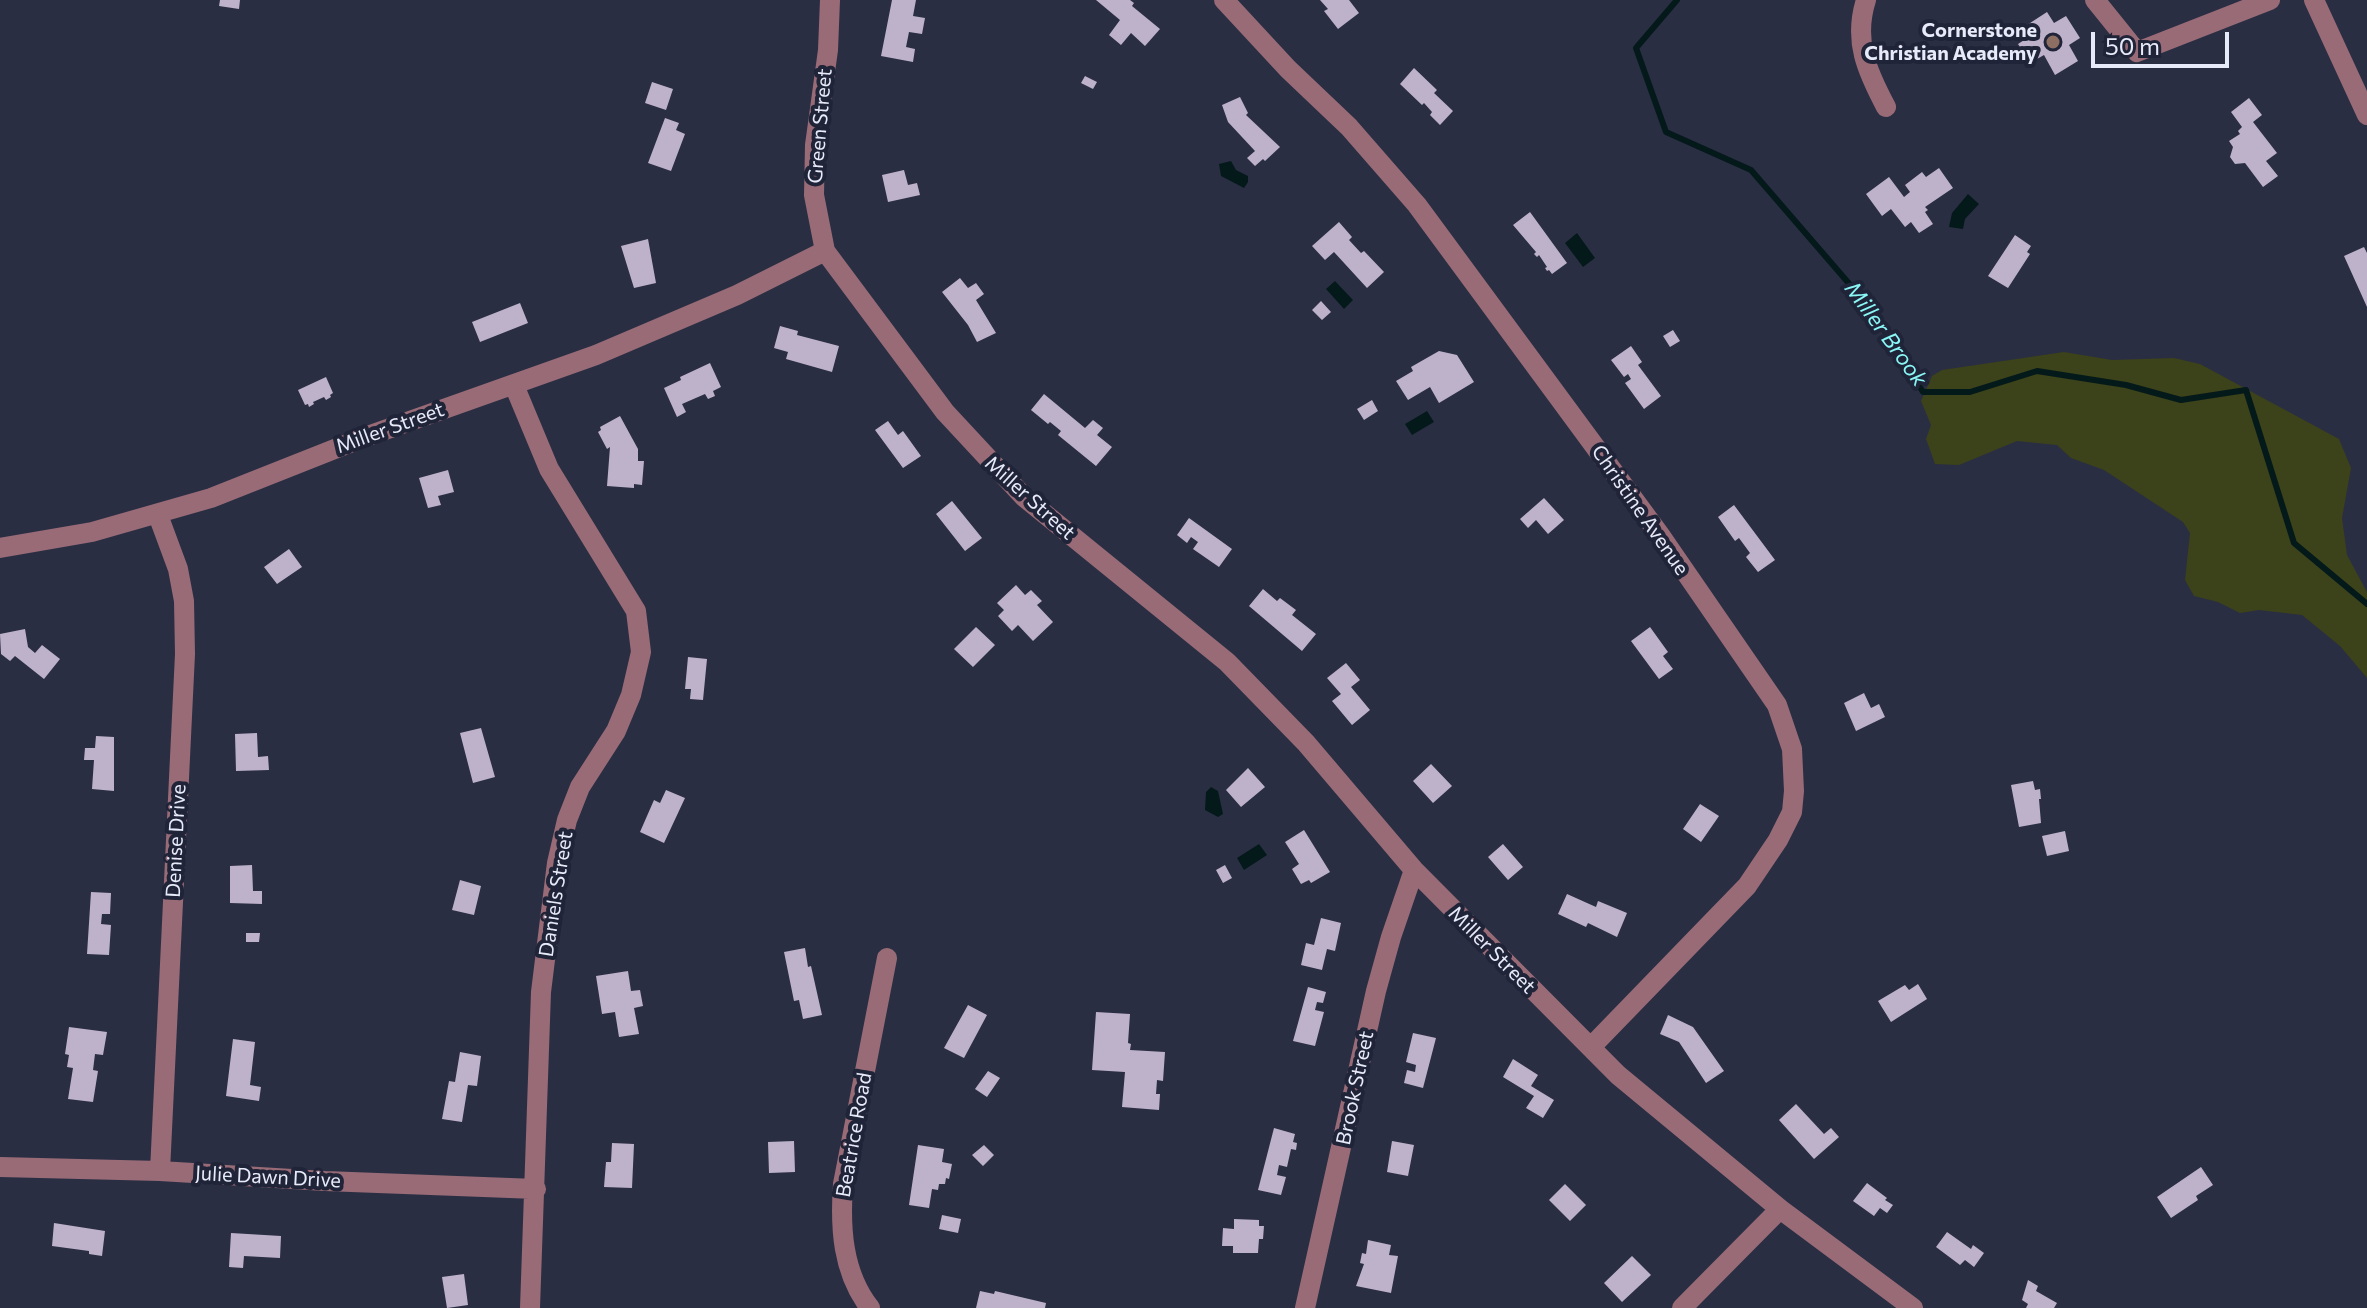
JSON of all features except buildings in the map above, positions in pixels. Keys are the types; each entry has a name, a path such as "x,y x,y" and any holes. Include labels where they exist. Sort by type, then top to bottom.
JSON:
{"street":[{"name":"Green Street","path":"825,251 814,195 815,145 828,50 830,0"},
{"name":"Christine Avenue","path":"1224,0 1288,69 1349,127 1417,205 1660,535 1777,705 1792,749 1794,791 1792,812 1778,840 1747,886 1591,1047"},
{"path":"1866,0 1862,14 1866,71 1886,107"},
{"path":"2095,0 2137,52 2270,0"},
{"path":"2314,0 2367,115"},
{"name":"Miller Street","path":"0,548 92,532 211,498 683,320 825,251 945,412 996,470 1062,529 1227,662 1306,743 1414,870 1618,1075 1780,1209 1913,1308"},
{"name":"Daniels Street","path":"514,385 549,469 636,611 640,633 638,671 631,695 616,731 580,787 567,820 557,863 541,992 530,1308"},
{"name":"Denise Drive","path":"158,515 178,569 184,601 185,654 160,1171"},
{"name":"Brook Street","path":"1305,1308 1376,991 1414,870"},
{"name":"Beatrice Road","path":"870,1308 855,1284 848,1264 841,1214 843,1184 887,958"},
{"name":"Julie Dawn Drive","path":"0,1167 160,1171 536,1189"},
{"path":"1682,1308 1780,1209"}],"green space":[{"path":"2064,352 2112,360 2174,358 2200,364 2339,439 2351,468 2342,518 2347,555 2367,592 2367,678 2340,646 2302,615 2259,610 2240,613 2218,602 2194,596 2185,580 2190,533 2183,522 2104,470 2071,458 2057,445 2017,441 1959,465 1935,464 1926,439 1931,425 1921,401 1932,376 1942,370"}],"shaded area":[{"path":"1231,161 1236,170 1248,176 1244,188 1221,176 1219,164"},
{"path":"1968,194 1979,204 1965,219 1963,229 1949,227 1952,213"},
{"path":"1577,233 1595,258 1583,267 1565,243"},
{"path":"1335,281 1353,300 1344,309 1326,289"},
{"path":"1427,411 1434,422 1412,435 1405,424"},
{"path":"1211,787 1218,791 1223,814 1218,817 1205,810 1206,792"},
{"path":"1259,844 1267,855 1244,870 1237,858"}],"waterway":[{"name":"Miller Brook","path":"1677,0 1636,48 1666,132 1751,170 1871,309 1923,392 1970,392 2037,371 2126,385 2181,400 2246,390 2294,543 2367,604"}],"place":[{"name":"Cornerstone Christian Academy","path":"2053,42"}]}
